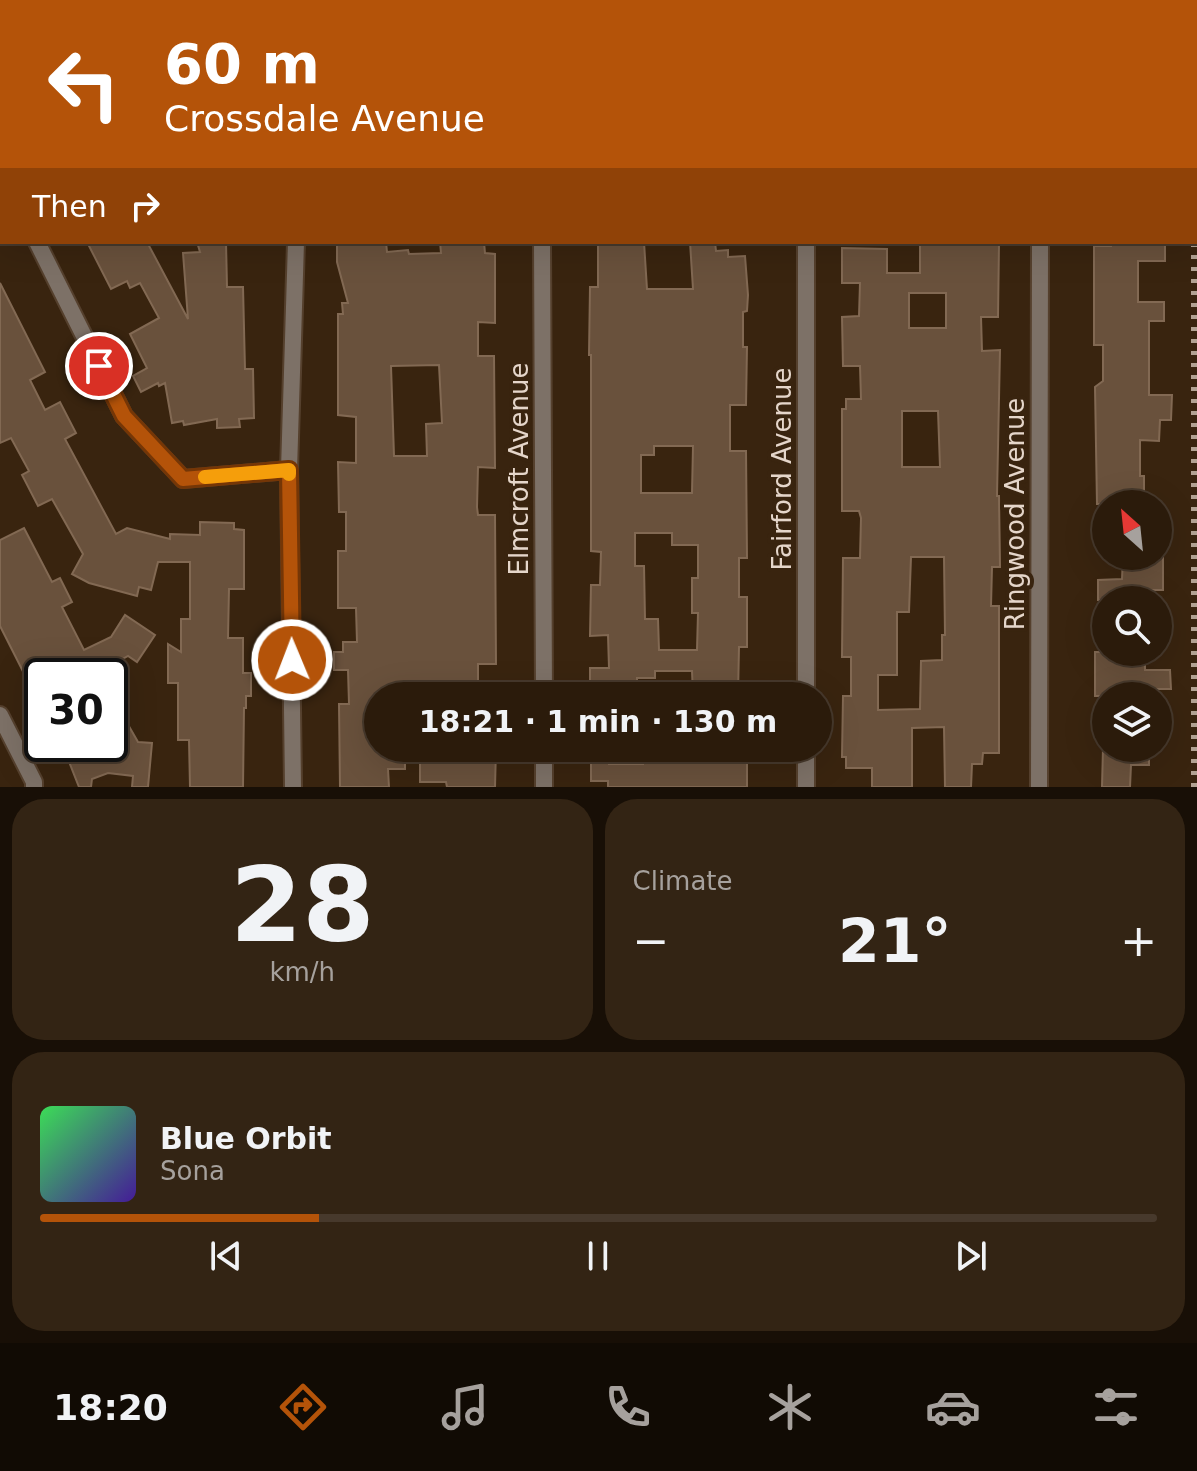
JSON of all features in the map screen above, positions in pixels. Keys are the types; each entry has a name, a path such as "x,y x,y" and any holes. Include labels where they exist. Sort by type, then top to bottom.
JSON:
{"street":[{"path":"38,244 124,416 183,479 289,470"},
{"path":"293,787 289,470 296,244"},
{"name":"Elmcroft Avenue","path":"542,244 544,682"},
{"name":"Fairford Avenue","path":"806,244 806,682"},
{"name":"Ringwood Avenue","path":"1039,787 1040,244"},
{"path":"0,715 34,787"},
{"path":"544,762 544,787"},
{"path":"806,762 806,787"}],"building":[{"path":"88,244 148,244 188,319 183,253 200,252 198,244 226,244 227,287 243,287 245,369 253,369 254,418 239,419 240,427 217,428 217,419 184,425 183,421 172,423 165,383 159,386 158,383 141,392 133,376 147,368 130,334 159,318 140,283 130,288 127,281 111,289"},
{"path":"337,244 386,244 387,252 408,250 409,254 441,253 440,244 484,244 485,253 495,254 495,323 478,322 478,356 494,356 495,468 478,467 477,507 478,515 495,515 496,664 478,664 478,682 364,682 364,762 405,762 405,769 388,769 389,787 340,787 339,704 349,704 348,670 334,670 334,652 343,652 343,642 357,642 356,608 338,608 338,551 346,551 346,512 339,512 338,462 356,463 356,417 338,415 338,314 343,314 342,303 348,303 337,262","holes":["439,365 442,423 426,424 427,456 394,456 391,366"]},
{"path":"598,244 644,244 647,289 693,289 690,244 715,244 716,251 728,250 728,257 745,256 748,295 747,311 743,312 743,347 747,347 746,405 730,405 730,451 746,451 747,558 739,558 739,597 747,597 747,647 739,647 738,682 692,682 692,671 655,671 655,678 637,678 637,682 590,682 590,668 609,668 608,635 590,636 591,585 600,585 601,552 591,551 590,287 598,287","holes":["654,446 693,446 692,493 641,493 641,455 654,455","635,533 672,533 672,545 698,545 698,578 692,578 692,613 698,613 697,650 659,650 658,619 645,619 644,566 635,566"]},
{"path":"999,244 998,317 981,317 982,351 1000,350 997,496 1000,567 992,567 991,606 999,606 999,753 983,753 982,764 972,764 971,787 945,787 944,727 912,728 912,787 872,787 872,768 846,768 846,757 842,757 843,696 851,696 851,657 842,657 843,558 860,558 861,518 859,511 842,511 842,409 846,409 846,399 861,399 860,366 843,366 842,317 859,316 860,283 842,283 842,248 887,249 887,273 920,273 920,245","holes":["909,293 946,293 946,328 909,328","902,411 938,411 940,467 902,467","911,557 944,557 945,635 942,635 942,660 921,661 920,709 878,710 878,675 897,675 897,612 909,612"]},
{"path":"1165,244 1165,261 1138,261 1138,302 1164,302 1164,321 1149,321 1149,395 1172,395 1171,420 1160,420 1159,441 1140,440 1140,476 1144,476 1144,490 1097,490 1095,387 1103,381 1103,345 1094,345 1094,246"},
{"path":"0,283 45,372 30,380 45,410 60,402 76,433 65,439 116,534 127,528 170,539 170,534 200,535 200,522 234,523 234,529 244,530 244,589 229,589 228,638 243,638 243,673 251,673 251,696 246,696 244,708 243,787 190,787 189,740 178,740 178,683 168,683 168,644 181,652 181,619 190,619 190,562 158,562 151,590 139,587 137,596 89,583 72,574 83,554 52,499 38,506 22,475 29,471 11,438 0,443"},
{"path":"24,528 52,582 60,578 72,602 62,607 84,650 111,637 125,615 155,635 137,662 128,656 24,658 24,673 0,626 0,540"},
{"path":"1122,570 1163,570 1163,586 1098,586 1098,580 1122,579"},
{"path":"1095,666 1145,666 1145,670 1170,670 1171,682 1095,682"},
{"path":"128,724 138,742 152,743 148,787 132,787 133,776 108,773 92,779 91,787 79,787 69,762 128,762"},
{"path":"496,762 495,787 447,787 446,782 420,782 420,763"},
{"path":"591,762 747,762 747,787 608,787 608,781 591,781"},
{"path":"1103,762 1149,762 1149,765 1131,765 1130,787 1102,787"}],"railway":[{"path":"1194,244 1194,787"}],"slow traffic":[{"path":"205,477 289,470 289,474"}],"route":[{"path":"99,366 124,416 183,479 289,470 292,660"}]}
